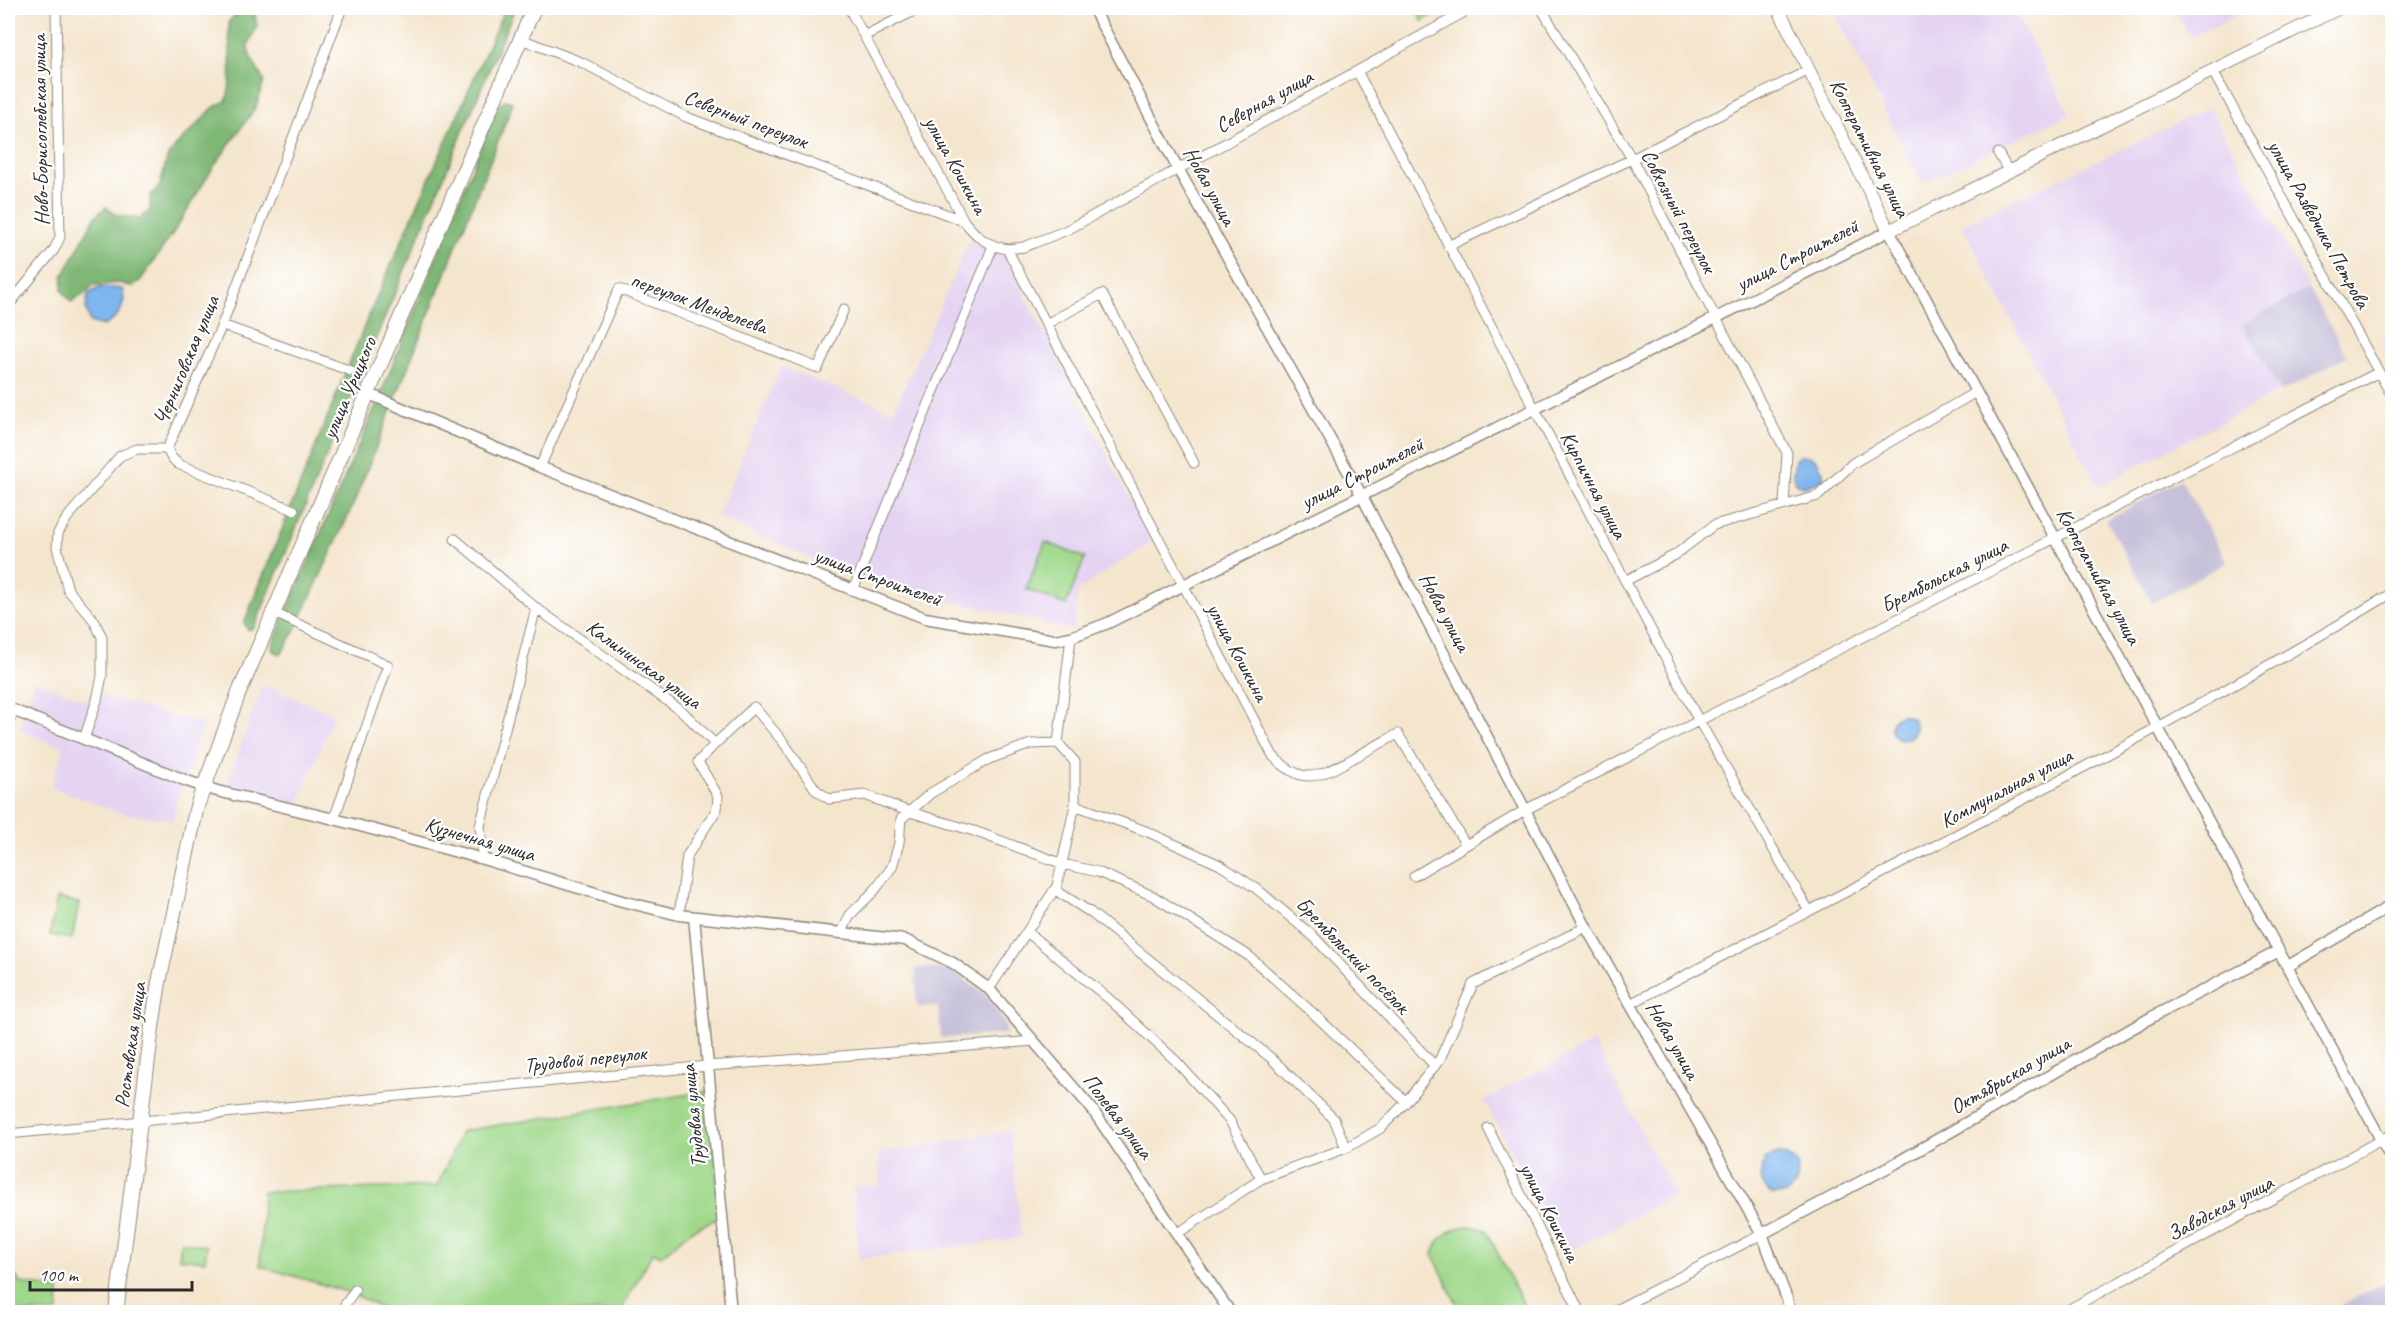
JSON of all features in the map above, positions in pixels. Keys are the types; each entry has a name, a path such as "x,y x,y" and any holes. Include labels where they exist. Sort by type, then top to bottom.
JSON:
{"main road":[{"name":"улица Урицкого","path":"204,786 238,695 534,8"},
{"name":"Кооперативная улица","path":"1778,8 1889,231"},
{"name":"улица Строителей","path":"1889,231 2339,8"},
{"name":"Ростовская улица","path":"116,1312 159,982 185,857 204,786"}],"street":[{"name":"Ново-Борисоглебская улица","path":"8,306 54,250 60,237 56,8"},
{"name":"Черниговская улица","path":"84,739 102,676 102,637 93,619 68,590 57,547 58,533 67,518 120,456 137,449 167,449 222,325 342,8"},
{"name":"улица Кошкина","path":"849,8 964,221 978,238 993,246 1007,249 1273,756 1286,768 1301,776 1321,776 1398,734 1466,845"},
{"path":"864,36 920,8"},
{"name":"Новая улица","path":"1093,8 1178,169 1362,496 1586,927 1762,1234 1790,1312"},
{"name":"Северная улица","path":"1007,249 1024,247 1067,230 1472,8"},
{"name":"Совхозный переулок","path":"1541,8 1632,159 1787,453 1784,505"},
{"name":"Северный переулок","path":"521,39 583,63 686,117 964,221"},
{"path":"1448,246 1632,159 1809,70"},
{"name":"улица Разведчика Петрова","path":"2212,70 2392,396"},
{"name":"Кирпичная улица","path":"1357,71 1699,721 1809,911"},
{"path":"1998,153 2009,172"},
{"name":"улица Строителей","path":"369,394 540,467 925,618 1052,640 1071,637 1108,623 1889,231"},
{"name":"Кооперативная улица","path":"1889,231 2392,1160"},
{"path":"854,590 993,246"},
{"name":"переулок Менделеева","path":"540,467 619,289 818,368 844,309"},
{"path":"1046,324 1102,294 1194,463"},
{"path":"222,325 351,371"},
{"name":"Брембольская улица","path":"1414,876 1525,810 2379,372"},
{"path":"1625,580 1676,555 1714,525 1818,496 1853,463 1976,392"},
{"path":"167,449 171,458 178,464 294,510"},
{"name":"Калининская улица","path":"455,539 536,608 683,712 715,744"},
{"name":"Коммунальная улица","path":"1630,1004 2159,728 2282,660 2392,593"},
{"path":"483,859 480,826 536,608"},
{"path":"274,613 388,664 334,819"},
{"path":"989,989 1055,890 1063,864 1075,805 1075,762 1058,743 1071,637"},
{"path":"680,915 687,856 717,809 718,796 698,762 754,707 784,743 816,790 830,799 866,795 1063,864 1098,872 1153,896 1249,956 1407,1102"},
{"path":"8,723 11,709"},
{"name":"Кузнечная улица","path":"11,709 204,786 483,859 622,901 694,917 905,940 953,963"},
{"path":"842,932 850,915 875,890 892,867 899,843 901,819 931,793 989,759 1031,744 1058,743"},
{"name":"Брембольский посёлок","path":"1075,805 1148,832 1220,866 1257,889 1314,936 1435,1066"},
{"path":"1055,890 1090,912 1271,1058 1334,1119 1346,1148"},
{"path":"2288,966 2392,905"},
{"name":"Трудовая улица","path":"694,917 731,1312"},
{"path":"1178,1233 1261,1179 1346,1148 1381,1128 1407,1102 1440,1059 1473,984 1586,927"},
{"path":"1027,932 1108,998 1176,1061 1230,1121 1261,1179"},
{"name":"Октябрьская улица","path":"1762,1234 1896,1163 2151,1017 2279,951"},
{"name":"Полевая улица","path":"953,963 989,989 1092,1109 1230,1312"},
{"name":"Трудовой переулок","path":"8,1134 708,1065 1034,1041"},
{"name":"улица Кошкина","path":"1488,1128 1580,1312"},
{"name":"Заводская улица","path":"2064,1312 2392,1134"},
{"path":"1612,1312 1762,1234"},
{"path":"340,1312 355,1290"}],"shaded area":[{"path":"1850,8 2013,8 2070,114 1922,184 1835,14"},
{"path":"2175,8 2251,8 2190,38"},
{"path":"2209,108 2347,356 2098,487 1962,225"},
{"path":"969,241 1005,256 1152,542 1078,590 1074,630 858,579 717,517 781,367 894,411"},
{"path":"2309,288 2347,356 2281,392 2242,324"},
{"path":"2392,334 2392,360 2381,341"},
{"path":"2181,479 2227,562 2152,603 2106,520"},
{"path":"34,681 89,701 92,693 203,724 192,754 195,755 177,797 173,820 124,814 51,787 64,748 20,730"},
{"path":"263,684 334,715 297,806 226,787"},
{"path":"915,968 949,969 985,994 1005,1023 1007,1034 941,1038 938,1006 917,1007"},
{"path":"1594,1042 1675,1195 1565,1254 1484,1100"},
{"path":"1010,1131 1022,1238 859,1259 853,1187 880,1185 878,1153"},
{"path":"2392,1279 2392,1312 2328,1312"}],"green space":[{"path":"505,8 515,8 254,628 248,630 244,623 368,317"},
{"path":"1415,8 1446,8 1422,21"},
{"path":"240,11 254,11 257,26 248,45 250,56 264,81 256,107 212,169 173,233 140,281 132,287 120,283 93,285 71,302 62,290 63,276 95,217 106,207 116,215 139,219 150,210 150,196 160,186 167,158 214,107 226,101 231,71 229,21"},
{"path":"505,100 512,102 510,111 353,505 294,633 281,654 273,651 272,646 384,386 497,107"},
{"path":"1045,542 1085,558 1066,605 1026,589"},
{"path":"57,898 79,903 72,939 50,935"},
{"path":"708,1091 721,1217 692,1230 661,1256 653,1252 620,1312 387,1312 354,1294 260,1266 263,1192 437,1186 462,1131"},
{"path":"1470,1226 1486,1230 1526,1309 1525,1312 1461,1312 1433,1255 1438,1243 1446,1234 1457,1228"},
{"path":"181,1242 207,1246 205,1261 179,1258"},
{"path":"8,1276 16,1276 20,1283 59,1289 58,1312 8,1312"}],"water":[{"path":"101,287 122,289 124,300 117,316 103,326 90,322 86,308 88,294"},
{"path":"1800,456 1808,456 1817,460 1823,473 1823,480 1804,487 1796,483 1793,475 1795,460"},
{"path":"1903,715 1912,718 1915,727 1912,736 1903,739 1894,736 1891,727 1894,718"},
{"path":"1779,1154 1797,1163 1797,1177 1790,1191 1772,1195 1762,1182 1761,1173 1766,1158"}]}
